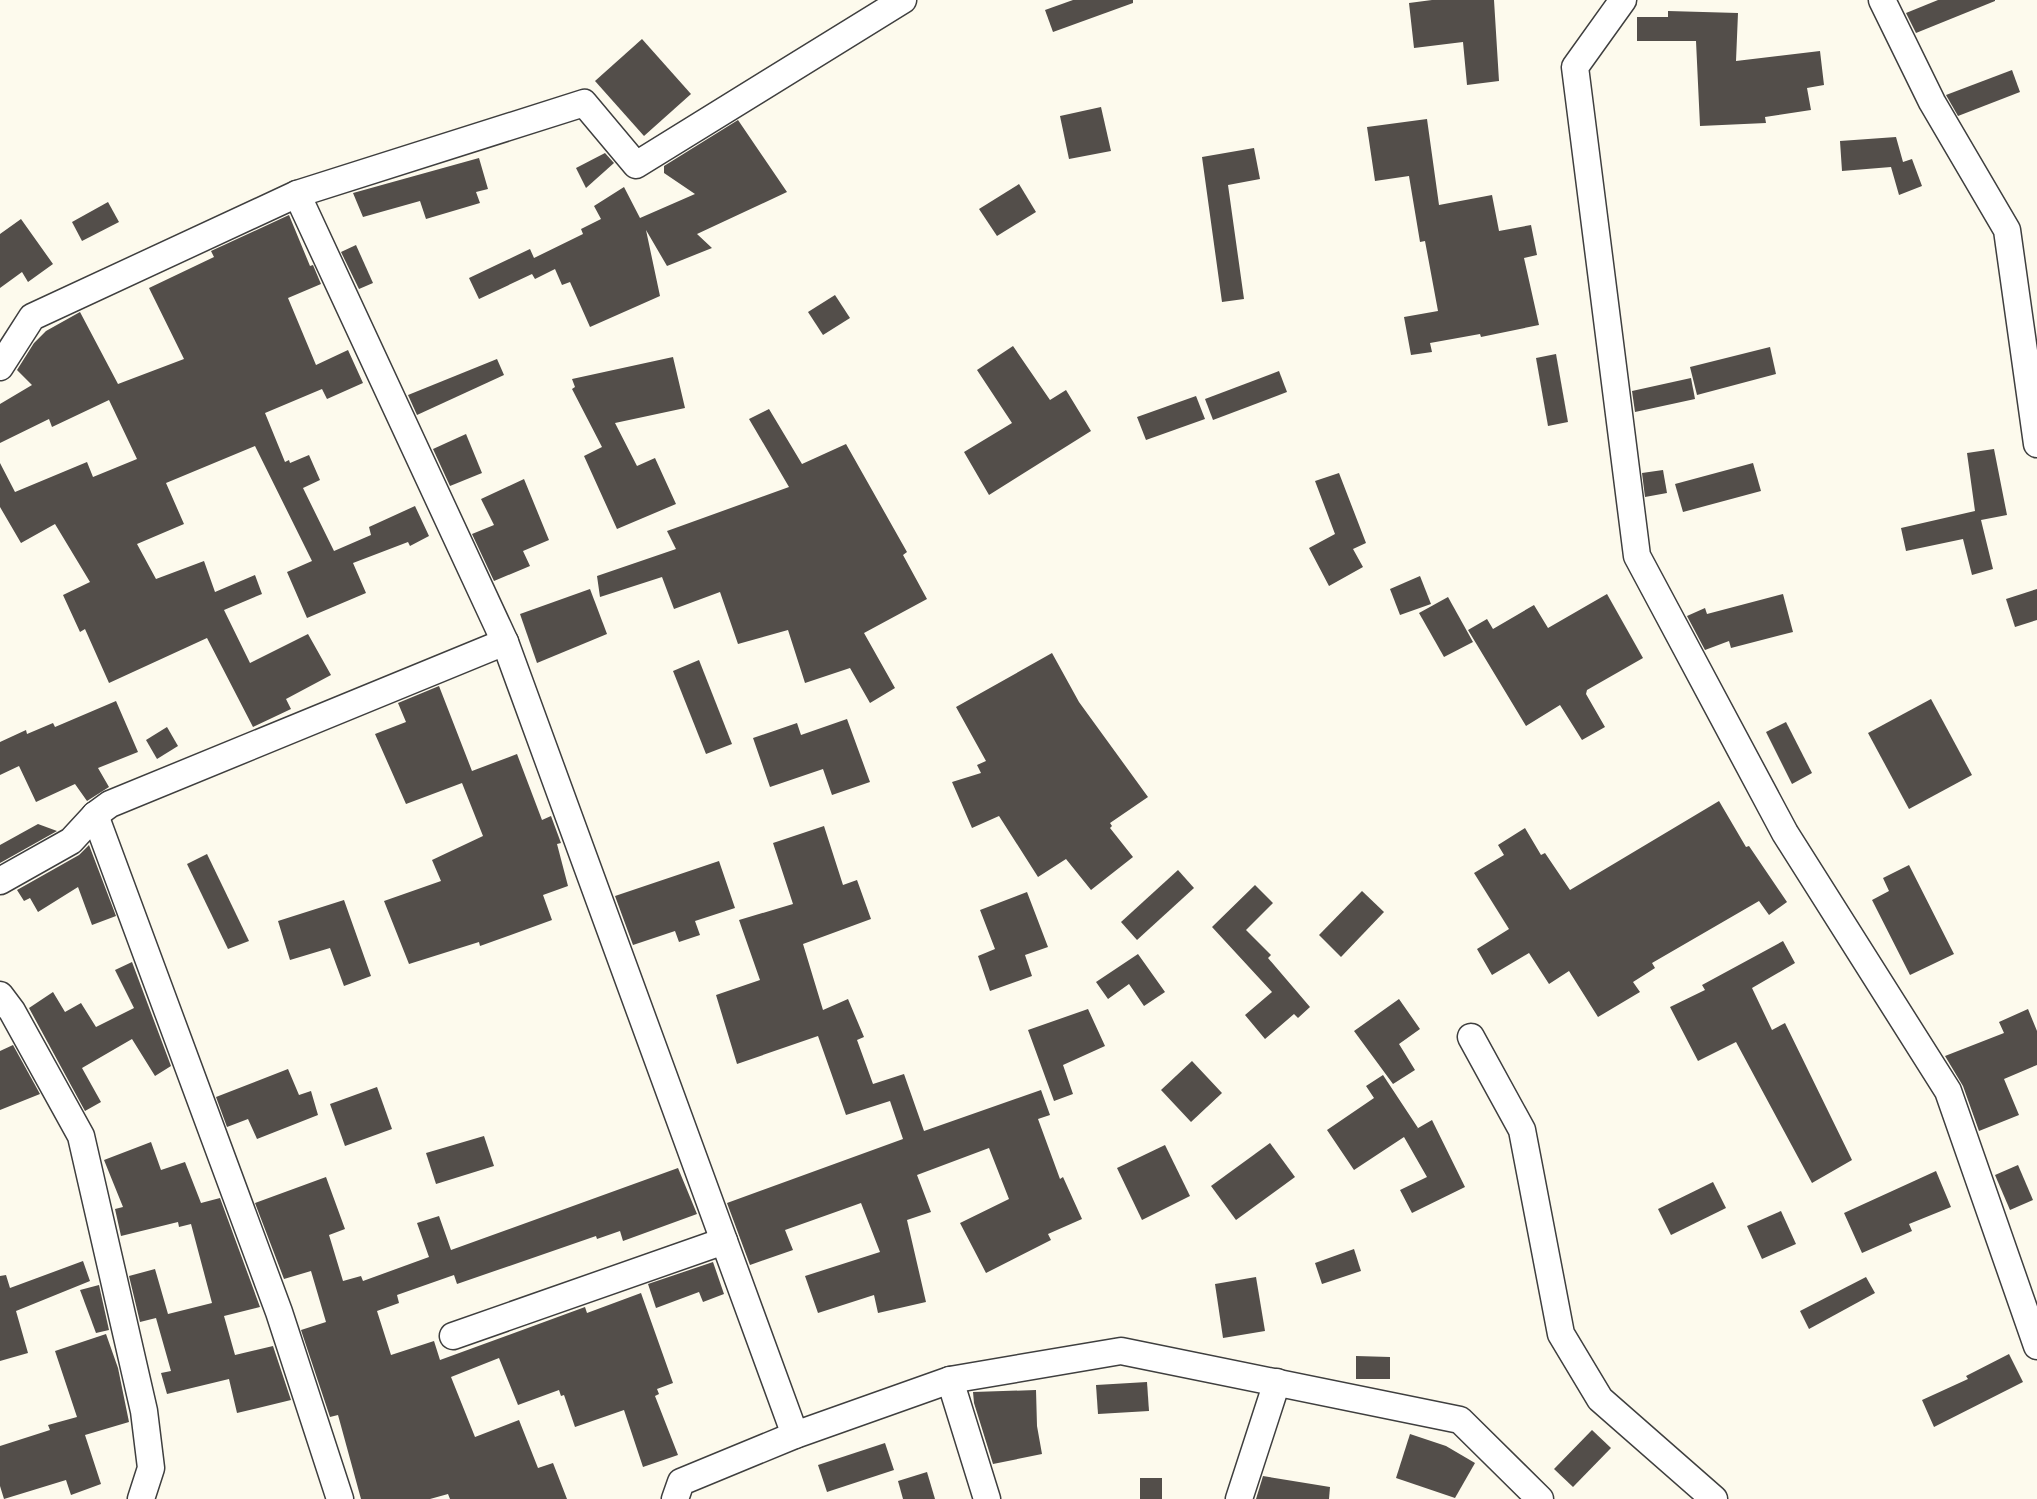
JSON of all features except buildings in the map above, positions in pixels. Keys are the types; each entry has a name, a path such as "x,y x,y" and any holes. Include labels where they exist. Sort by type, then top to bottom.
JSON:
{"street":[{"path":"0,367 33,317 297,194 584,103 636,165 903,0"},
{"path":"1623,0 1575,67 1637,556 1785,833 1948,1091 2037,1346"},
{"path":"1882,0 1932,102 2007,230 2037,444"},
{"path":"297,194 505,642 795,1435"},
{"path":"0,881 71,841 95,815 110,804 505,642"},
{"path":"95,815 279,1312 340,1499"},
{"path":"0,995 12,1011 81,1136 144,1411 151,1468 141,1499"},
{"path":"1471,1037 1522,1130 1561,1334 1600,1399 1714,1499"},
{"path":"453,1336 724,1241"},
{"path":"675,1499 681,1482 795,1435 950,1380 1122,1351 1460,1420 1540,1499"},
{"path":"950,1380 987,1499"},
{"path":"1239,1499 1277,1382"}]}
